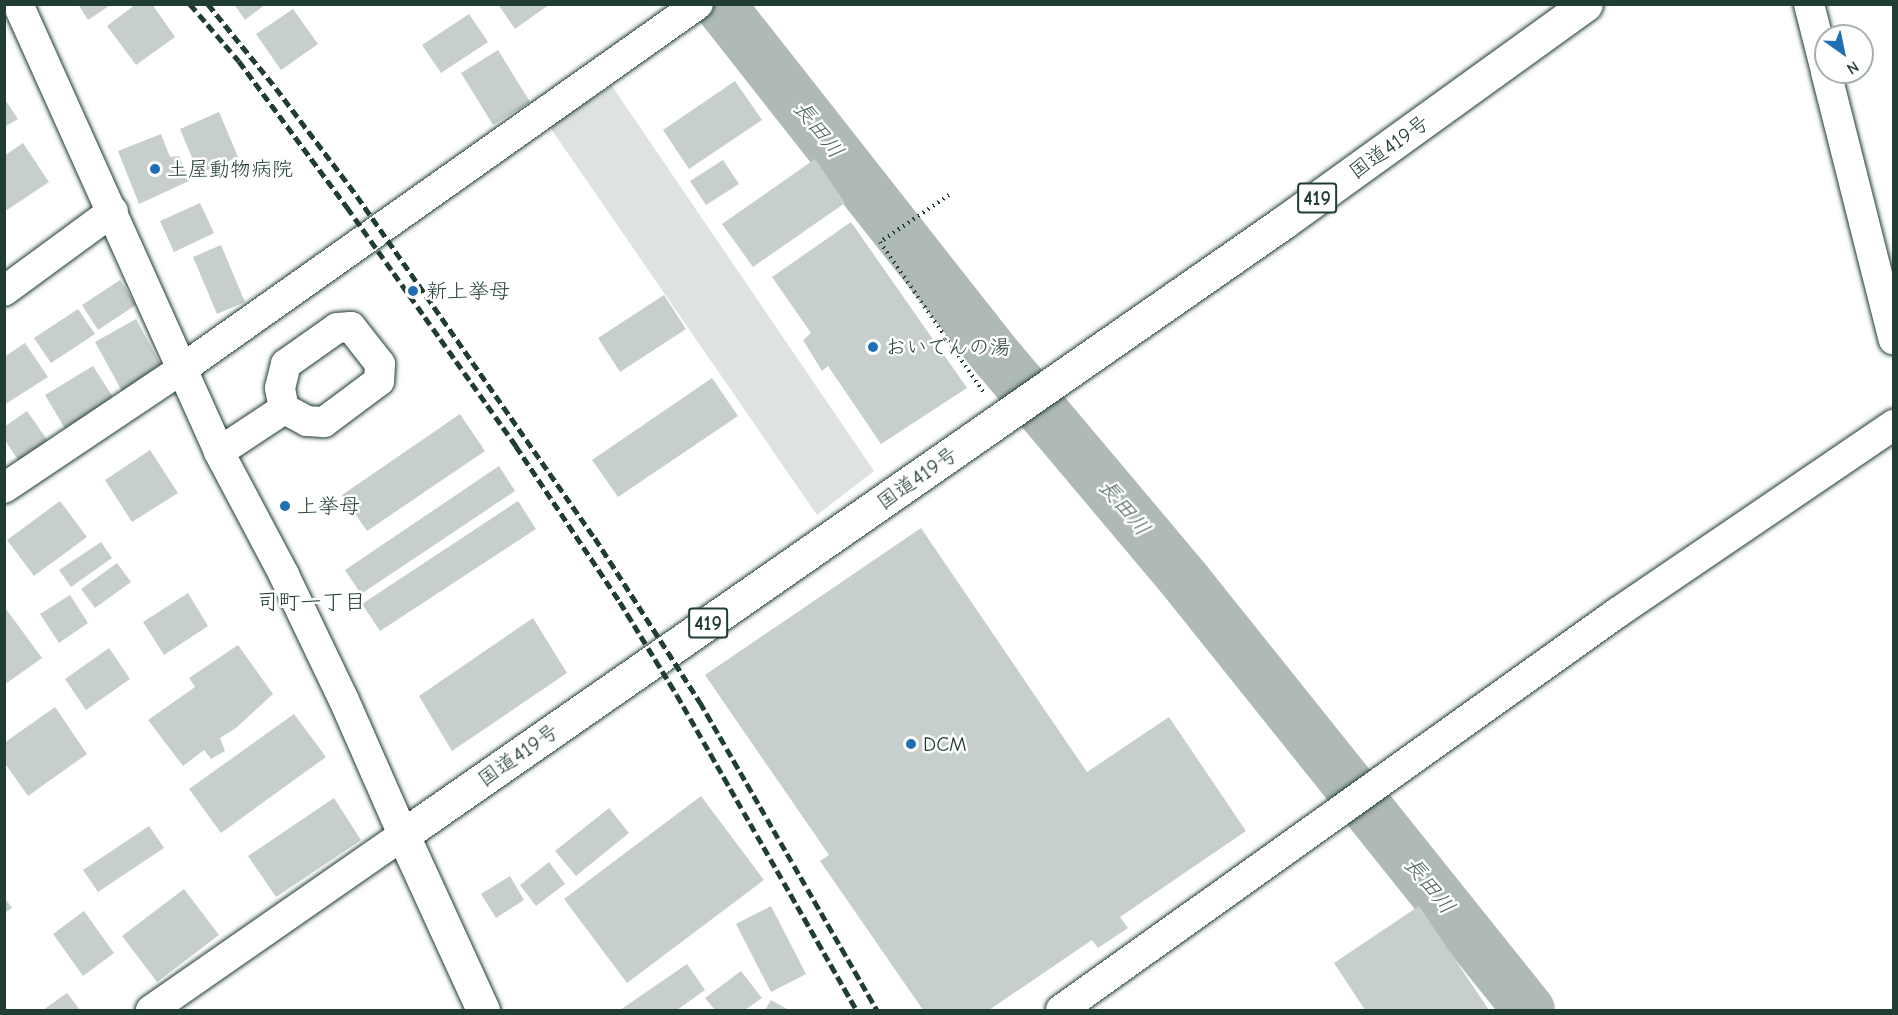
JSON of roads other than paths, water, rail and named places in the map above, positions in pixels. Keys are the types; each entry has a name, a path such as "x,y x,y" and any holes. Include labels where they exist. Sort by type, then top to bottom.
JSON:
{"highway":[{"name":"国道419号","path":"403,835 1294,215 1586,4"},
{"path":"403,835 483,1011"}],"street":[{"path":"18,4 113,211 219,452 285,575 343,698 403,835 151,1011"},
{"path":"4,488 182,369 698,4"},
{"path":"1809,4 1814,24"},
{"path":"1829,84 1893,340"},
{"path":"4,291 113,211"},
{"path":"219,452 284,409"},
{"path":"1061,1011 1609,619 1893,425"}],"waterway":[{"name":"長田川","path":"719,4 997,357 1187,583 1529,1010"}],"railway":[{"path":"190,4 239,61 347,207 516,446 620,602 677,695 857,1010"},
{"path":"208,4 276,88 357,196 595,538 700,702 877,1010"}],"place":[{"name":"土屋動物病院","path":"155,169"},
{"name":"新上挙母","path":"413,291"},
{"name":"おいでんの湯","path":"873,347"},
{"name":"上挙母","path":"285,506"},
{"name":"DCM","path":"911,744"}],"district":[{"name":"司町一丁目","path":"311,603"}]}
